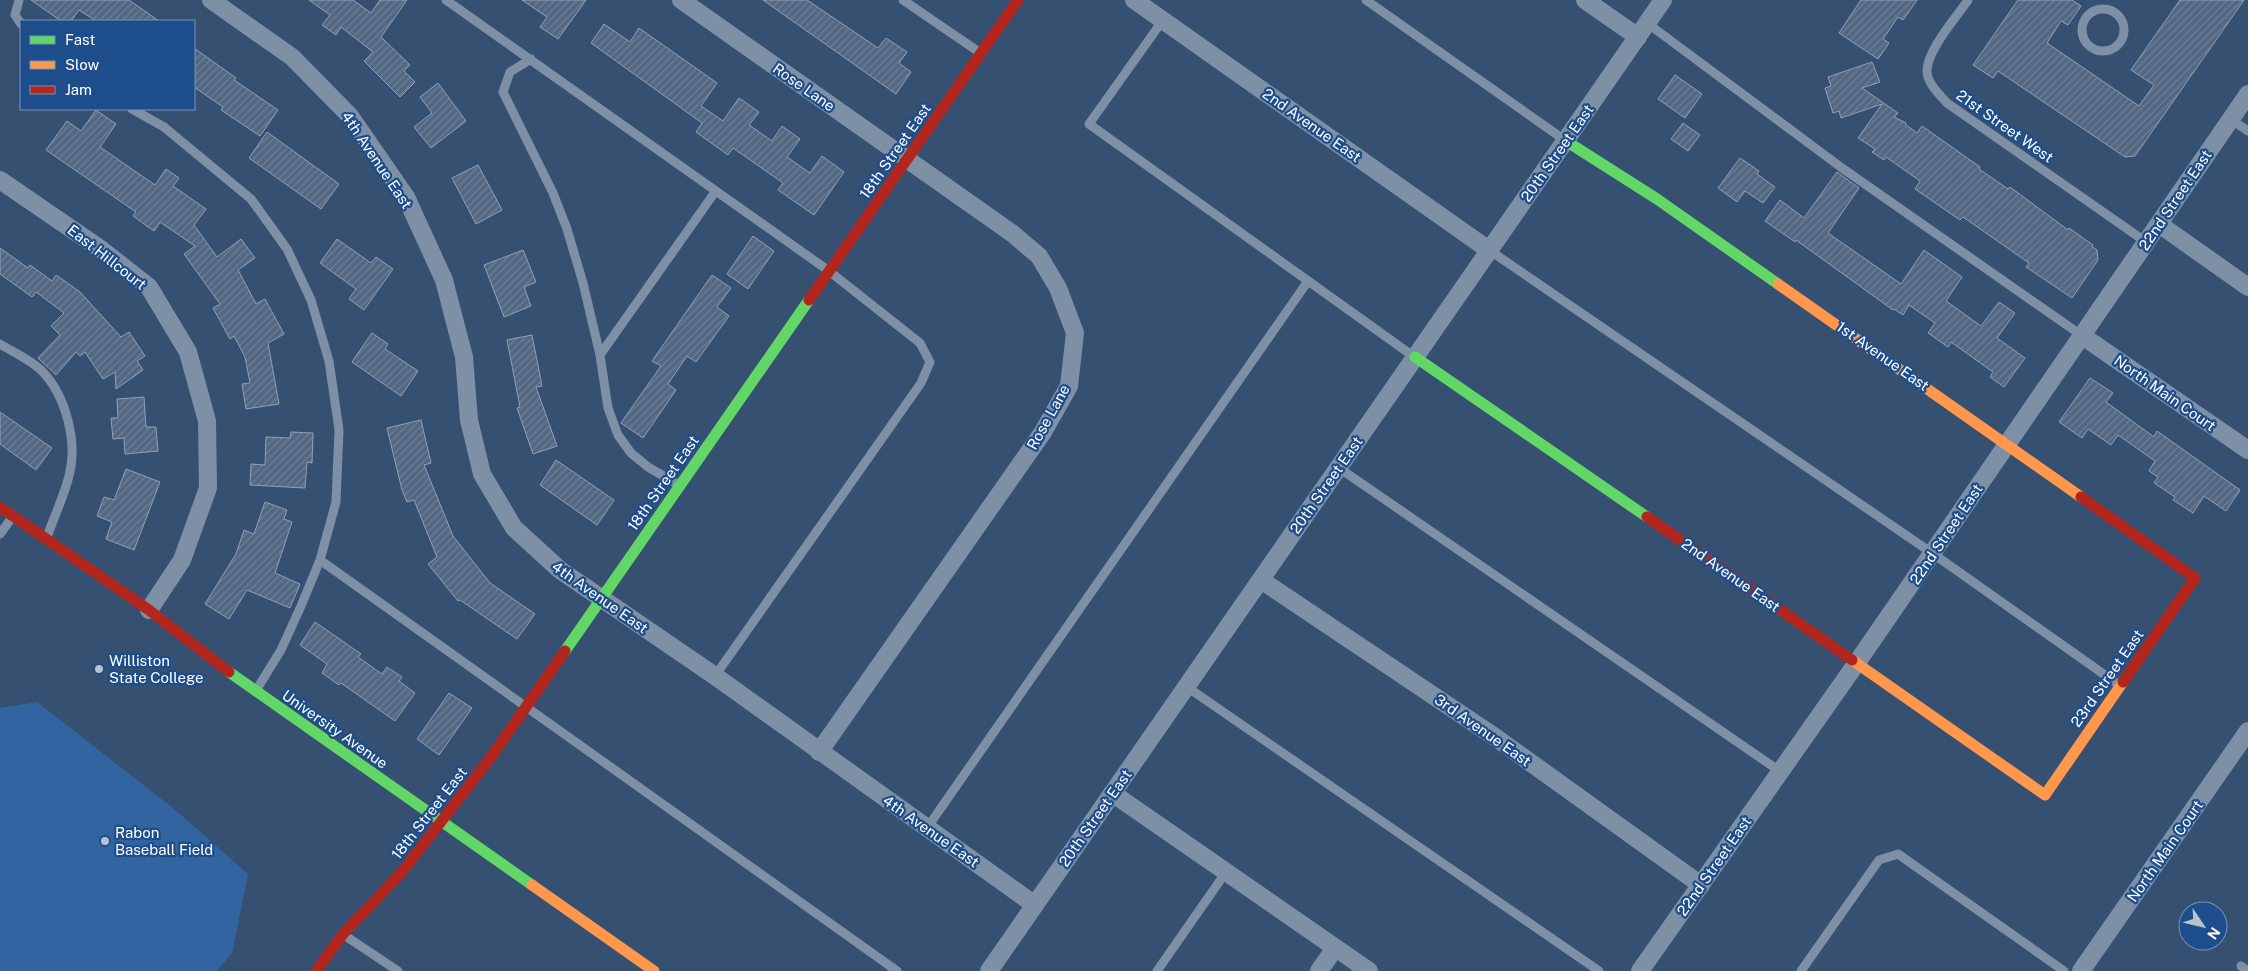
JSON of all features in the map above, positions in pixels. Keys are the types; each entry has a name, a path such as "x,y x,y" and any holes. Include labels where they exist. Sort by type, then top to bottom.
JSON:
{"street":[{"name":"4th Avenue East","path":"212,0 292,57 350,116 406,197 444,280 464,357 469,420 482,474 514,528 560,570 715,676 819,752 1035,904"},
{"name":"Rose Lane","path":"681,0 1013,234 1039,256 1058,288 1075,333 1069,386 1044,432 819,752"},
{"name":"18th Street East","path":"316,971 343,934 402,872 491,757 1018,0"},
{"name":"2nd Avenue East","path":"1134,0 1489,250"},
{"path":"1585,0 1643,30"},
{"name":"20th Street East","path":"989,971 1663,0"},
{"name":"22nd Street East","path":"1640,971 1856,664 2248,94"},
{"name":"1st Avenue East","path":"1566,141 1657,199 2196,578"},
{"name":"East Hillcourt","path":"0,180 102,250 149,287 188,352 207,421 208,488 182,560 149,610"},
{"path":"2159,224 2248,287"},
{"name":"North Main Court","path":"2082,335 2248,450"},
{"name":"2nd Avenue East","path":"1415,357 1794,618 1856,664 2044,795"},
{"name":"University Avenue","path":"0,508 149,610 256,692 654,971"},
{"name":"23rd Street East","path":"2044,795 2119,685 2196,578"},
{"name":"3rd Avenue East","path":"1261,580 1495,737 1701,885"},
{"name":"North Main Court","path":"2081,971 2248,731"},
{"path":"1112,793 1369,971"},
{"path":"1319,971 1335,948"}],"lane":[{"path":"19,0 15,15 20,22"},
{"path":"446,0 829,271 920,343 930,362 921,383 715,676"},
{"path":"903,0 981,54"},
{"path":"1366,0 1566,141"},
{"name":"21st Street West","path":"1968,0 1931,53 1926,72 1933,87 1946,103 2146,242"},
{"path":"2102,9 2109,10 2120,18 2124,31 2119,44 2107,51 2100,51 2087,45 2081,32 2085,19 2095,10 2102,9 2108,0"},
{"path":"1163,20 1089,124 1415,357"},
{"path":"1643,30 2082,335"},
{"path":"531,59 510,72 503,92 553,193 567,229 583,284 600,355 608,408 618,435 631,453 648,467 679,485"},
{"path":"134,110 164,127 251,199 287,249 312,300 329,361 339,430 336,502 320,560 281,650 256,692"},
{"path":"2230,119 2248,131"},
{"path":"600,355 715,192"},
{"path":"1489,250 1932,553 2119,685"},
{"path":"927,828 1308,281"},
{"path":"0,344 42,371 56,392 65,412 72,442 70,475 46,538"},
{"path":"1339,468 1781,772"},
{"path":"0,534 13,516"},
{"path":"320,560 897,971"},
{"path":"1186,687 1599,971"},
{"path":"1801,971 1879,860 1898,854 2064,971"},
{"path":"1157,971 1226,872"},
{"path":"343,934 398,971"}],"shaded area":[{"name":"Rabon Baseball Field","path":"37,702 173,808 248,874 232,953 217,971 0,971 0,708"}],"building":[{"path":"31,0 129,0 158,20 94,20 79,10 72,20 60,20"},
{"path":"309,0 353,0 371,13 380,0 407,0 381,37 410,65 404,71 415,82 400,97 364,61 373,52 341,27 336,35 322,25 330,15"},
{"path":"522,0 586,0 558,39 540,27 547,17"},
{"path":"763,0 807,0 878,48 886,38 907,52 899,63 911,72 896,94"},
{"path":"1861,0 1917,0 1903,20 1898,17 1883,39 1889,43 1878,59 1839,33"},
{"path":"2018,0 2072,0 2081,6 2068,25 2061,21 2047,43 2139,106 2154,85 2131,70 2180,0 2244,0 2135,156 2125,157 1998,71 1993,78 1973,65"},
{"path":"604,24 630,42 639,28 717,83 701,106 723,121 739,98 759,112 749,125 772,141 782,126 800,139 787,157 810,173 822,156 844,172 814,215 778,190 783,183 733,148 728,155 696,132 702,123 591,43"},
{"path":"195,49 236,78 234,80 278,110 260,136 221,110 223,107 195,88"},
{"path":"1872,62 1880,82 1862,88 1898,113 1894,117 1906,123 1917,133 1922,126 1980,167 1979,169 2008,189 2010,187 2068,230 2069,228 2093,245 2092,247 2097,250 2098,260 2072,298 2026,267 2029,263 1963,217 1960,220 1915,189 1920,181 1886,157 1884,160 1872,152 1875,149 1858,138 1882,104 1841,118 1839,111 1833,113 1825,88 1831,86 1828,77"},
{"path":"1675,75 1702,94 1685,118 1658,99"},
{"path":"438,83 466,121 431,148 414,127 432,113 420,97"},
{"path":"96,110 116,124 100,147 155,185 166,169 179,178 173,186 206,209 194,225 217,257 241,239 255,258 238,270 256,304 265,299 284,334 268,343 279,404 246,409 242,384 250,383 245,357 234,336 230,339 213,308 220,304 184,254 195,246 160,222 154,231 133,216 136,212 46,150 67,121 81,131"},
{"path":"1683,123 1700,135 1688,151 1671,139"},
{"path":"267,132 339,184 321,209 249,158"},
{"path":"1740,158 1759,171 1757,174 1775,187 1763,203 1745,191 1737,202 1718,188"},
{"path":"478,165 502,210 476,224 452,178"},
{"path":"1837,172 1859,188 1828,233 1901,284 1924,250 1962,277 1946,301 1981,326 1999,302 2015,313 1997,338 2025,358 2004,387 1990,377 1993,372 1951,342 1948,347 1928,333 1935,323 1909,305 1903,315 1893,310 1796,240 1795,242 1765,221 1780,200 1804,218"},
{"path":"753,236 774,251 748,289 727,274"},
{"path":"337,239 371,263 376,257 393,269 364,310 349,299 356,289 320,263"},
{"path":"0,248 28,268 30,265 52,281 56,275 80,292 121,337 129,332 145,356 137,361 143,370 116,389 115,372 103,379 85,352 80,356 76,352 56,375 38,358 60,335 51,326 64,313 36,292 32,297 0,274"},
{"path":"523,250 536,282 524,287 531,306 504,317 484,265"},
{"path":"712,275 731,288 717,307 729,316 696,362 687,356 668,384 676,390 643,438 621,423 661,366 652,361"},
{"path":"372,333 388,344 385,349 418,371 401,396 352,362"},
{"path":"532,335 542,386 536,387 557,446 533,454 517,408 520,407 507,340"},
{"path":"2090,378 2113,393 2106,402 2154,437 2157,431 2240,490 2226,511 2204,496 2193,513 2173,500 2175,497 2154,483 2158,477 2149,471 2155,461 2118,435 2111,445 2088,429 2082,438 2059,422"},
{"path":"144,397 146,427 156,427 158,451 125,454 124,438 113,439 111,418 118,418 117,399"},
{"path":"0,412 52,448 36,470 0,444"},
{"path":"421,420 431,463 424,465 453,536 490,583 535,614 517,639 460,600 458,601 428,564 437,557 414,500 407,502 402,490 387,428"},
{"path":"291,432 313,433 312,463 307,462 305,488 250,485 251,464 265,465 266,437 290,438"},
{"path":"556,460 614,500 597,525 540,485"},
{"path":"126,469 160,482 134,550 106,539 112,522 97,516 104,497 114,500"},
{"path":"265,502 287,510 284,519 292,522 275,573 300,584 290,608 247,590 229,619 205,604 236,554 244,530 254,534"},
{"path":"315,622 361,654 358,657 382,674 387,667 402,677 399,681 415,693 395,721 341,683 339,685 322,673 327,664 300,645"},
{"path":"449,693 472,708 439,755 417,739"}],"traffic: fast":[{"path":"1566,141 1657,199 1778,284"},
{"path":"565,651 809,300"},
{"path":"1415,357 1647,517"},
{"path":"229,672 532,885"}],"traffic: slow":[{"path":"1778,284 2081,497"},
{"path":"1852,660 2045,795 2123,682"},
{"path":"532,885 654,971"}],"traffic: jam":[{"path":"809,300 1018,0"},
{"path":"2081,497 2195,578 2123,682"},
{"path":"0,507 149,610 229,672"},
{"path":"1647,517 1852,660"},
{"path":"316,971 343,934 402,872 491,757 565,651"}],"place":[{"name":"Williston State College","path":"99,669"},
{"name":"Rabon Baseball Field","path":"105,841"}]}
